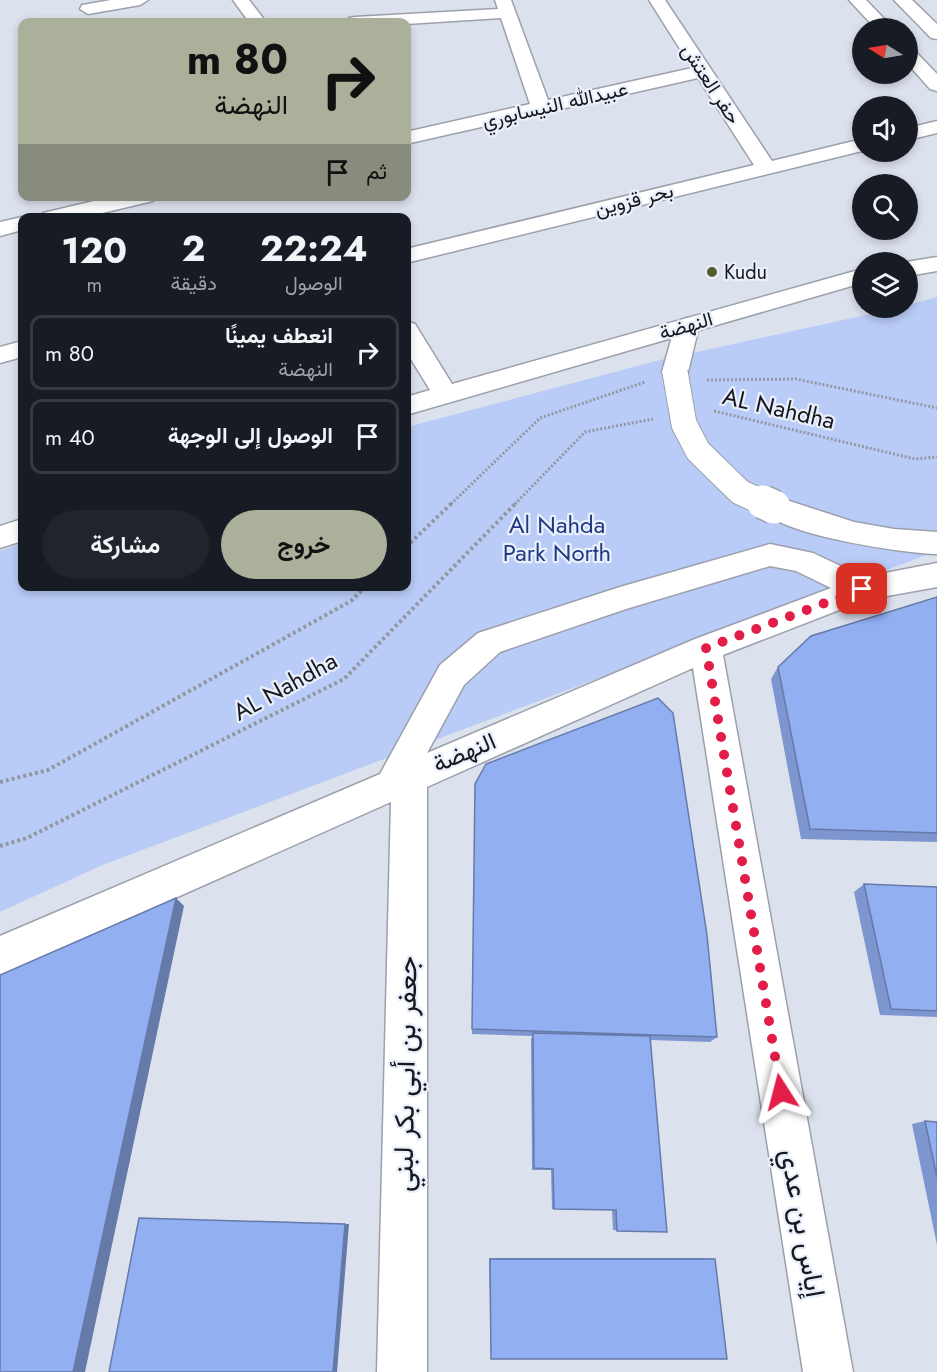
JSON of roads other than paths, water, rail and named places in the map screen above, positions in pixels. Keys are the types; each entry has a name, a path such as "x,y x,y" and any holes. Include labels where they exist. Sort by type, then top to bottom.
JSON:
{"street":[{"path":"88,10 140,0"},
{"path":"241,0 254,18"},
{"name":"حفر العتش","path":"657,0 766,168"},
{"path":"857,0 874,18"},
{"path":"902,0 937,34"},
{"path":"393,18 506,6 541,108"},
{"path":"918,65 937,85"},
{"name":"عبيدالله النيسابوري","path":"411,137 703,71"},
{"path":"918,132 937,127"},
{"name":"بحر قزوين","path":"411,255 852,147"},
{"path":"72,213 124,201"},
{"path":"0,229 18,225"},
{"path":"918,267 937,264"},
{"name":"النهضة","path":"411,404 852,279"},
{"name":"النهضة","path":"687,326 675,372 684,424 698,451 740,492 812,522 858,536 937,543"},
{"path":"411,337 446,394"},
{"path":"0,355 18,350"},
{"path":"0,537 18,531"},
{"path":"401,779 452,675 489,642 565,619 620,599 770,555 802,561 862,589"},
{"name":"النهضة","path":"0,956 401,779 706,648 862,589 937,575"},
{"name":"إياس بن عدي","path":"706,648 828,1372"},
{"name":"جعفر بن أبي بكر لبني","path":"401,779 402,1372"}],"place":[{"name":"Kudu","path":"712,272"}],"park label":[{"name":"Al Nahda Park North","path":"557,538"}]}
